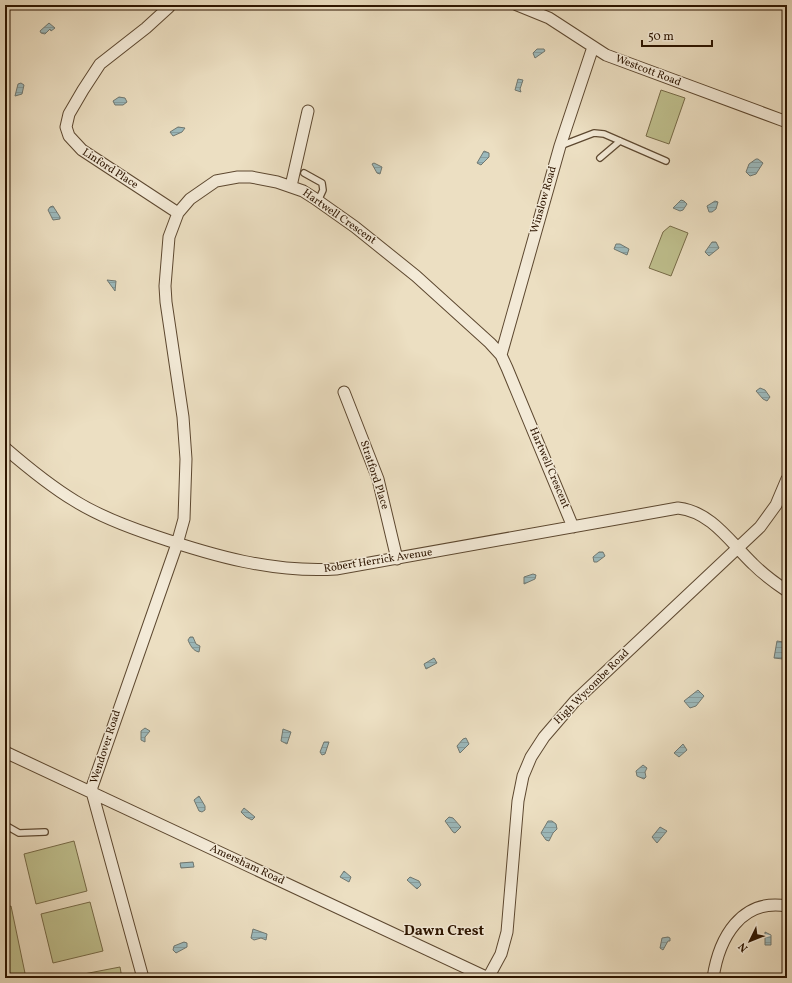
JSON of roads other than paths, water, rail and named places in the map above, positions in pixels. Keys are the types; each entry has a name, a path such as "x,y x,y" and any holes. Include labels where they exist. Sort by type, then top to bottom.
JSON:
{"street":[{"name":"Westcott Road","path":"517,5 549,18 593,48 613,58 786,118"},
{"name":"Linford Place","path":"169,7 146,28 100,64 83,90 70,114 66,127 74,144 178,213"},
{"name":"Winslow Road","path":"501,355 560,146 593,48"},
{"path":"291,186 308,111"},
{"name":"Hartwell Crescent","path":"177,544 185,507 186,459 182,411 167,315 165,286 169,237 178,213 201,190 216,181 228,178 251,177 291,186 303,191 355,227 416,276 469,323 501,355 573,527"},
{"name":"Stratford Place","path":"344,392 378,479 397,559"},
{"name":"Robert Herrick Avenue","path":"5,448 46,481 76,502 116,521 177,544 244,562 300,570 336,570 667,509 688,509 711,521 737,549 764,574 787,591"},
{"name":"High Wycombe Road","path":"488,978 501,954 507,932 516,847 518,801 523,776 531,757 552,726 570,706 737,549 771,513 787,480"},
{"name":"Wendover Road","path":"143,978 92,792 93,783 177,544"},
{"name":"Amersham Road","path":"5,752 488,978"},
{"path":"713,978 726,939 740,918 756,908 766,905 787,906"}],"lane":[{"path":"560,146 594,133 604,134 666,161"},
{"path":"600,158 620,141"},
{"path":"304,173 322,183 323,190 318,201"},
{"path":"5,825 19,833 45,832"}],"water":[{"path":"49,23 55,28 51,31 50,29 45,34 41,33 40,31"},
{"path":"537,49 544,49 545,51 535,58 533,53"},
{"path":"518,79 523,80 520,89 521,92 515,90"},
{"path":"21,83 24,85 22,94 15,96 18,84"},
{"path":"119,97 125,98 127,102 123,105 115,105 113,101"},
{"path":"178,127 185,128 182,132 173,136 170,132"},
{"path":"484,151 489,153 489,157 481,165 477,163"},
{"path":"756,159 763,163 756,174 750,176 746,172 749,164"},
{"path":"374,163 382,167 380,174 377,173 372,164"},
{"path":"681,200 687,204 683,210 680,211 673,208"},
{"path":"715,201 718,202 716,209 709,212 707,206"},
{"path":"53,206 60,219 53,220 48,210"},
{"path":"712,242 716,242 719,248 709,256 705,252"},
{"path":"616,244 620,244 629,249 627,255 614,249"},
{"path":"107,280 116,281 115,291"},
{"path":"760,388 765,390 770,397 767,401 763,399 756,391"},
{"path":"599,552 603,552 605,556 597,562 594,562 593,557"},
{"path":"533,574 536,575 535,579 524,584 524,577"},
{"path":"190,637 193,637 196,644 200,646 199,652 191,646 188,640"},
{"path":"777,641 783,642 783,659 774,658"},
{"path":"434,658 437,663 426,669 424,664"},
{"path":"698,690 704,696 696,706 690,708 684,701"},
{"path":"145,728 150,731 145,737 145,742 141,740 141,731"},
{"path":"283,729 291,732 287,744 281,741"},
{"path":"466,738 469,744 460,753 457,746 463,739"},
{"path":"324,742 329,742 325,754 322,755 320,752"},
{"path":"683,744 687,750 679,757 674,753"},
{"path":"643,765 647,768 645,772 646,777 644,779 637,776 636,771"},
{"path":"199,796 205,806 205,810 202,812 199,811 194,800"},
{"path":"244,808 255,817 252,820 241,812"},
{"path":"449,817 453,818 461,827 455,833 445,821"},
{"path":"548,821 552,821 556,824 557,829 549,841 546,840 541,833"},
{"path":"660,827 667,831 657,843 652,837"},
{"path":"193,862 194,867 181,868 180,863"},
{"path":"344,871 351,877 349,882 340,877"},
{"path":"410,877 419,881 421,885 417,889 407,880"},
{"path":"253,929 267,934 266,940 261,938 254,940 251,938"},
{"path":"765,932 771,935 771,945 765,945"},
{"path":"662,938 670,938 670,941 668,941 663,950 660,948"},
{"path":"184,942 187,943 187,947 176,953 173,950 174,946"}],"district":[{"name":"Dawn Crest","path":"444,931"}]}
